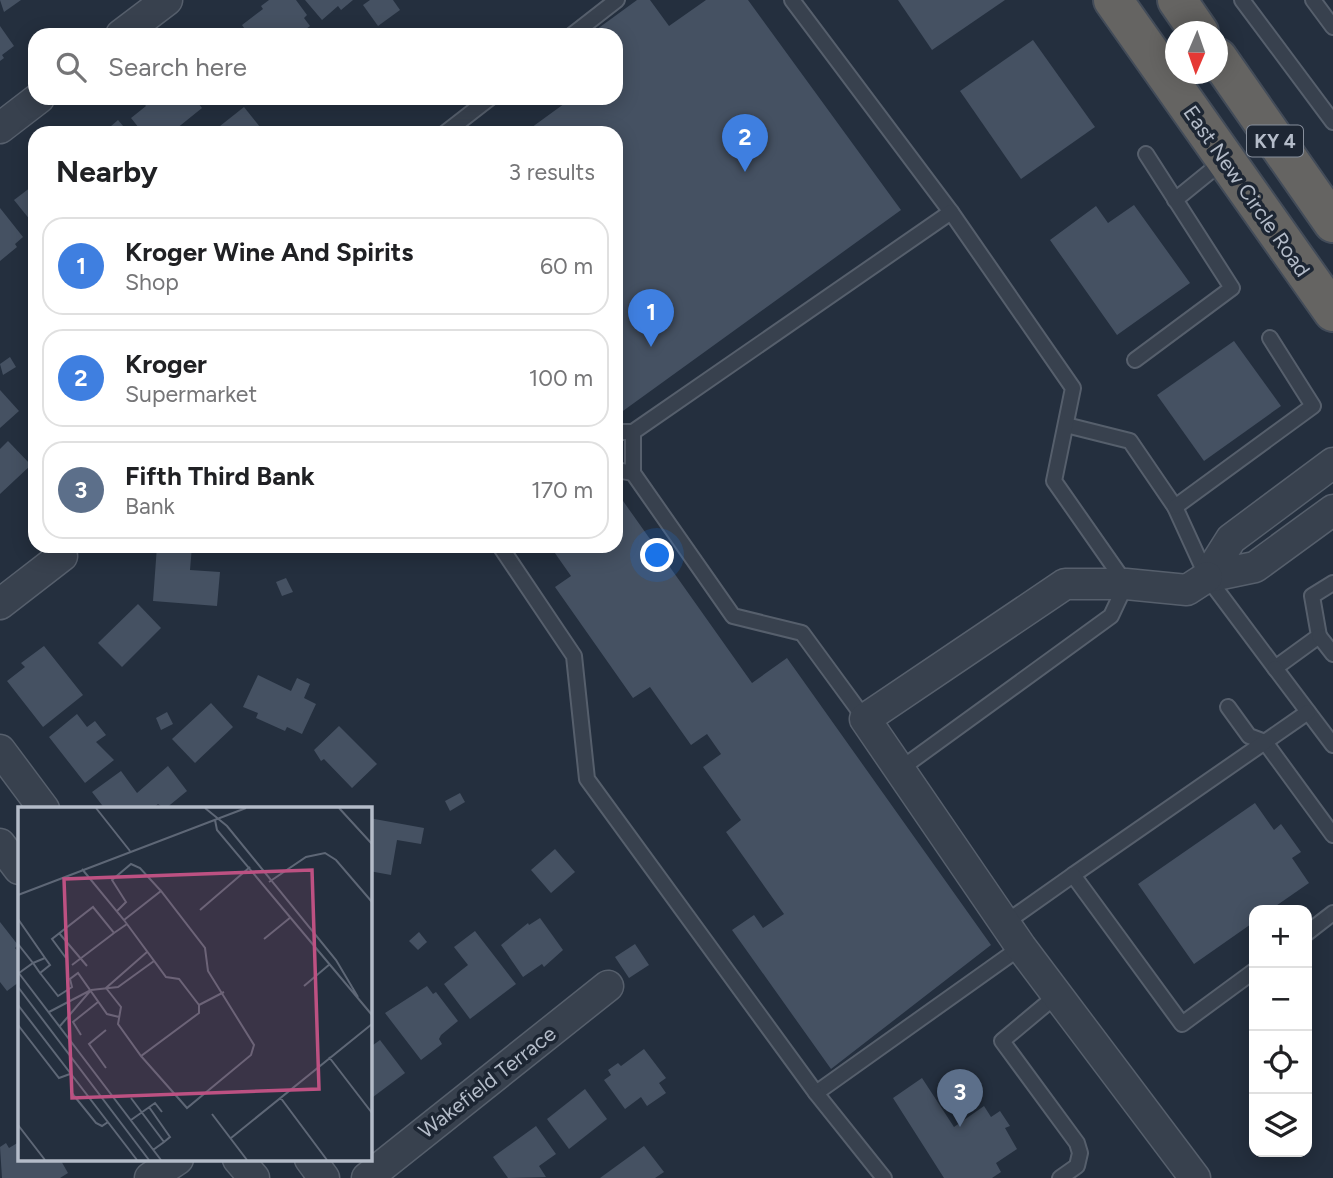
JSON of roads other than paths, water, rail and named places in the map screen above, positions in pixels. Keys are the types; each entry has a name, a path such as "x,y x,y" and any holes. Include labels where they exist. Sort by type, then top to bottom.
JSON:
{"highway":[{"name":"East New Circle Road","path":"1113,0 1333,312"},
{"path":"1177,0 1191,21"},
{"name":"KY 4","path":"1228,74 1333,223"}],"street":[{"path":"130,28 167,0"},
{"path":"0,128 30,105"},
{"path":"1207,577 1231,539 1333,463"},
{"path":"1195,1178 1013,935 865,719 1065,584 1126,584 1187,590 1207,577 1255,567 1333,510"},
{"path":"0,604 62,556"},
{"path":"0,750 43,807"},
{"path":"0,844 18,868"},
{"name":"Wakefield Terrace","path":"366,1178 608,986"},
{"path":"150,1178 177,1160"},
{"path":"240,1160 254,1178"},
{"path":"311,1160 324,1178"}],"lane":[{"path":"581,28 617,0"},
{"path":"792,0 951,212 1073,388 1054,481 1126,584 1111,617 899,771"},
{"path":"1242,0 1333,122"},
{"path":"1313,0 1333,27"},
{"path":"454,126 482,105"},
{"path":"1135,360 1232,288 1146,154"},
{"path":"1175,200 1225,160"},
{"path":"623,432 633,432 951,212"},
{"path":"1175,507 1313,406 1270,338"},
{"path":"1066,425 1130,441 1175,507 1207,577 1333,745"},
{"path":"633,432 633,473 733,616 802,633 865,719"},
{"path":"623,471 633,473"},
{"path":"505,553 574,656 587,779 816,1093 884,1178"},
{"path":"1333,583 1312,596 1319,636 1333,654"},
{"path":"1275,668 1319,636"},
{"path":"1228,707 1249,736 1265,742 1333,835"},
{"path":"816,1093 1013,935 1073,876 1308,712"},
{"path":"1073,876 1182,1024 1249,975"},
{"path":"1312,929 1333,913"},
{"path":"1057,995 1002,1041 1077,1143 1080,1153 1077,1166 1060,1178"}],"place":[{"name":"Kroger","path":"745,172"},
{"name":"Kroger Wine And Spirits","path":"651,347"},
{"name":"Fifth Third Bank","path":"960,1127"}]}
